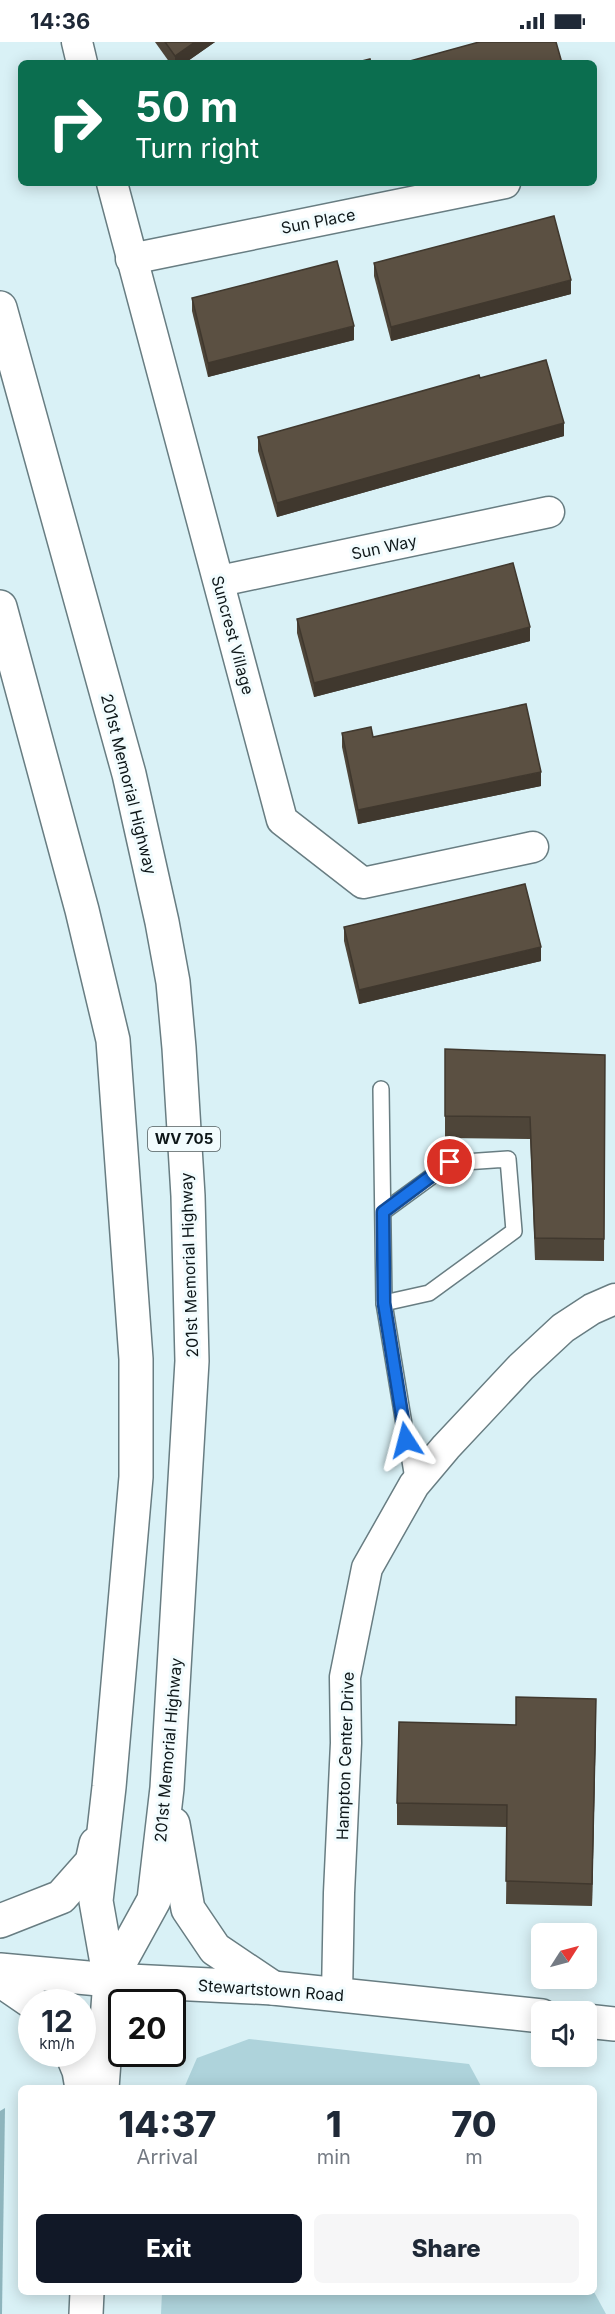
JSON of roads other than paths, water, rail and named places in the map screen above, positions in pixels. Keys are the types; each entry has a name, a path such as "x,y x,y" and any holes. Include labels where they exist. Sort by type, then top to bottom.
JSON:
{"main road":[{"name":"201st Memorial Highway","path":"0,308 129,774 173,982 179,1048 188,1196 192,1361 167,1788 154,1900 110,1980"},
{"name":"201st Memorial Highway","path":"0,607 82,910 113,1040 136,1359 136,1466 109,1787 96,1901 110,1980 102,2085"},
{"path":"0,1921 61,1897 92,1862 109,1787"},
{"path":"167,1788 188,1909 216,1949 273,1988"},
{"name":"Stewartstown Road","path":"0,1970 110,1980 273,1988 531,2015"},
{"path":"0,1980 18,1992"},
{"path":"597,2022 615,2024"},
{"path":"77,2067 81,2085"},
{"path":"86,2314 87,2295"}],"street":[{"path":"77,42 81,60"},
{"name":"Suncrest Village","path":"113,186 282,820 363,883 533,847"},
{"name":"Sun Place","path":"131,259 490,186"},
{"name":"Sun Way","path":"220,581 549,512"},
{"name":"Hampton Center Drive","path":"337,1994 346,1743 345,1677 367,1568 414,1485 446,1447 521,1367 563,1328 592,1308 615,1299"}],"lane":[{"path":"381,1089 384,1303 414,1485"},
{"path":"383,1212 450,1162 508,1159 514,1231 429,1293 384,1303"}]}
